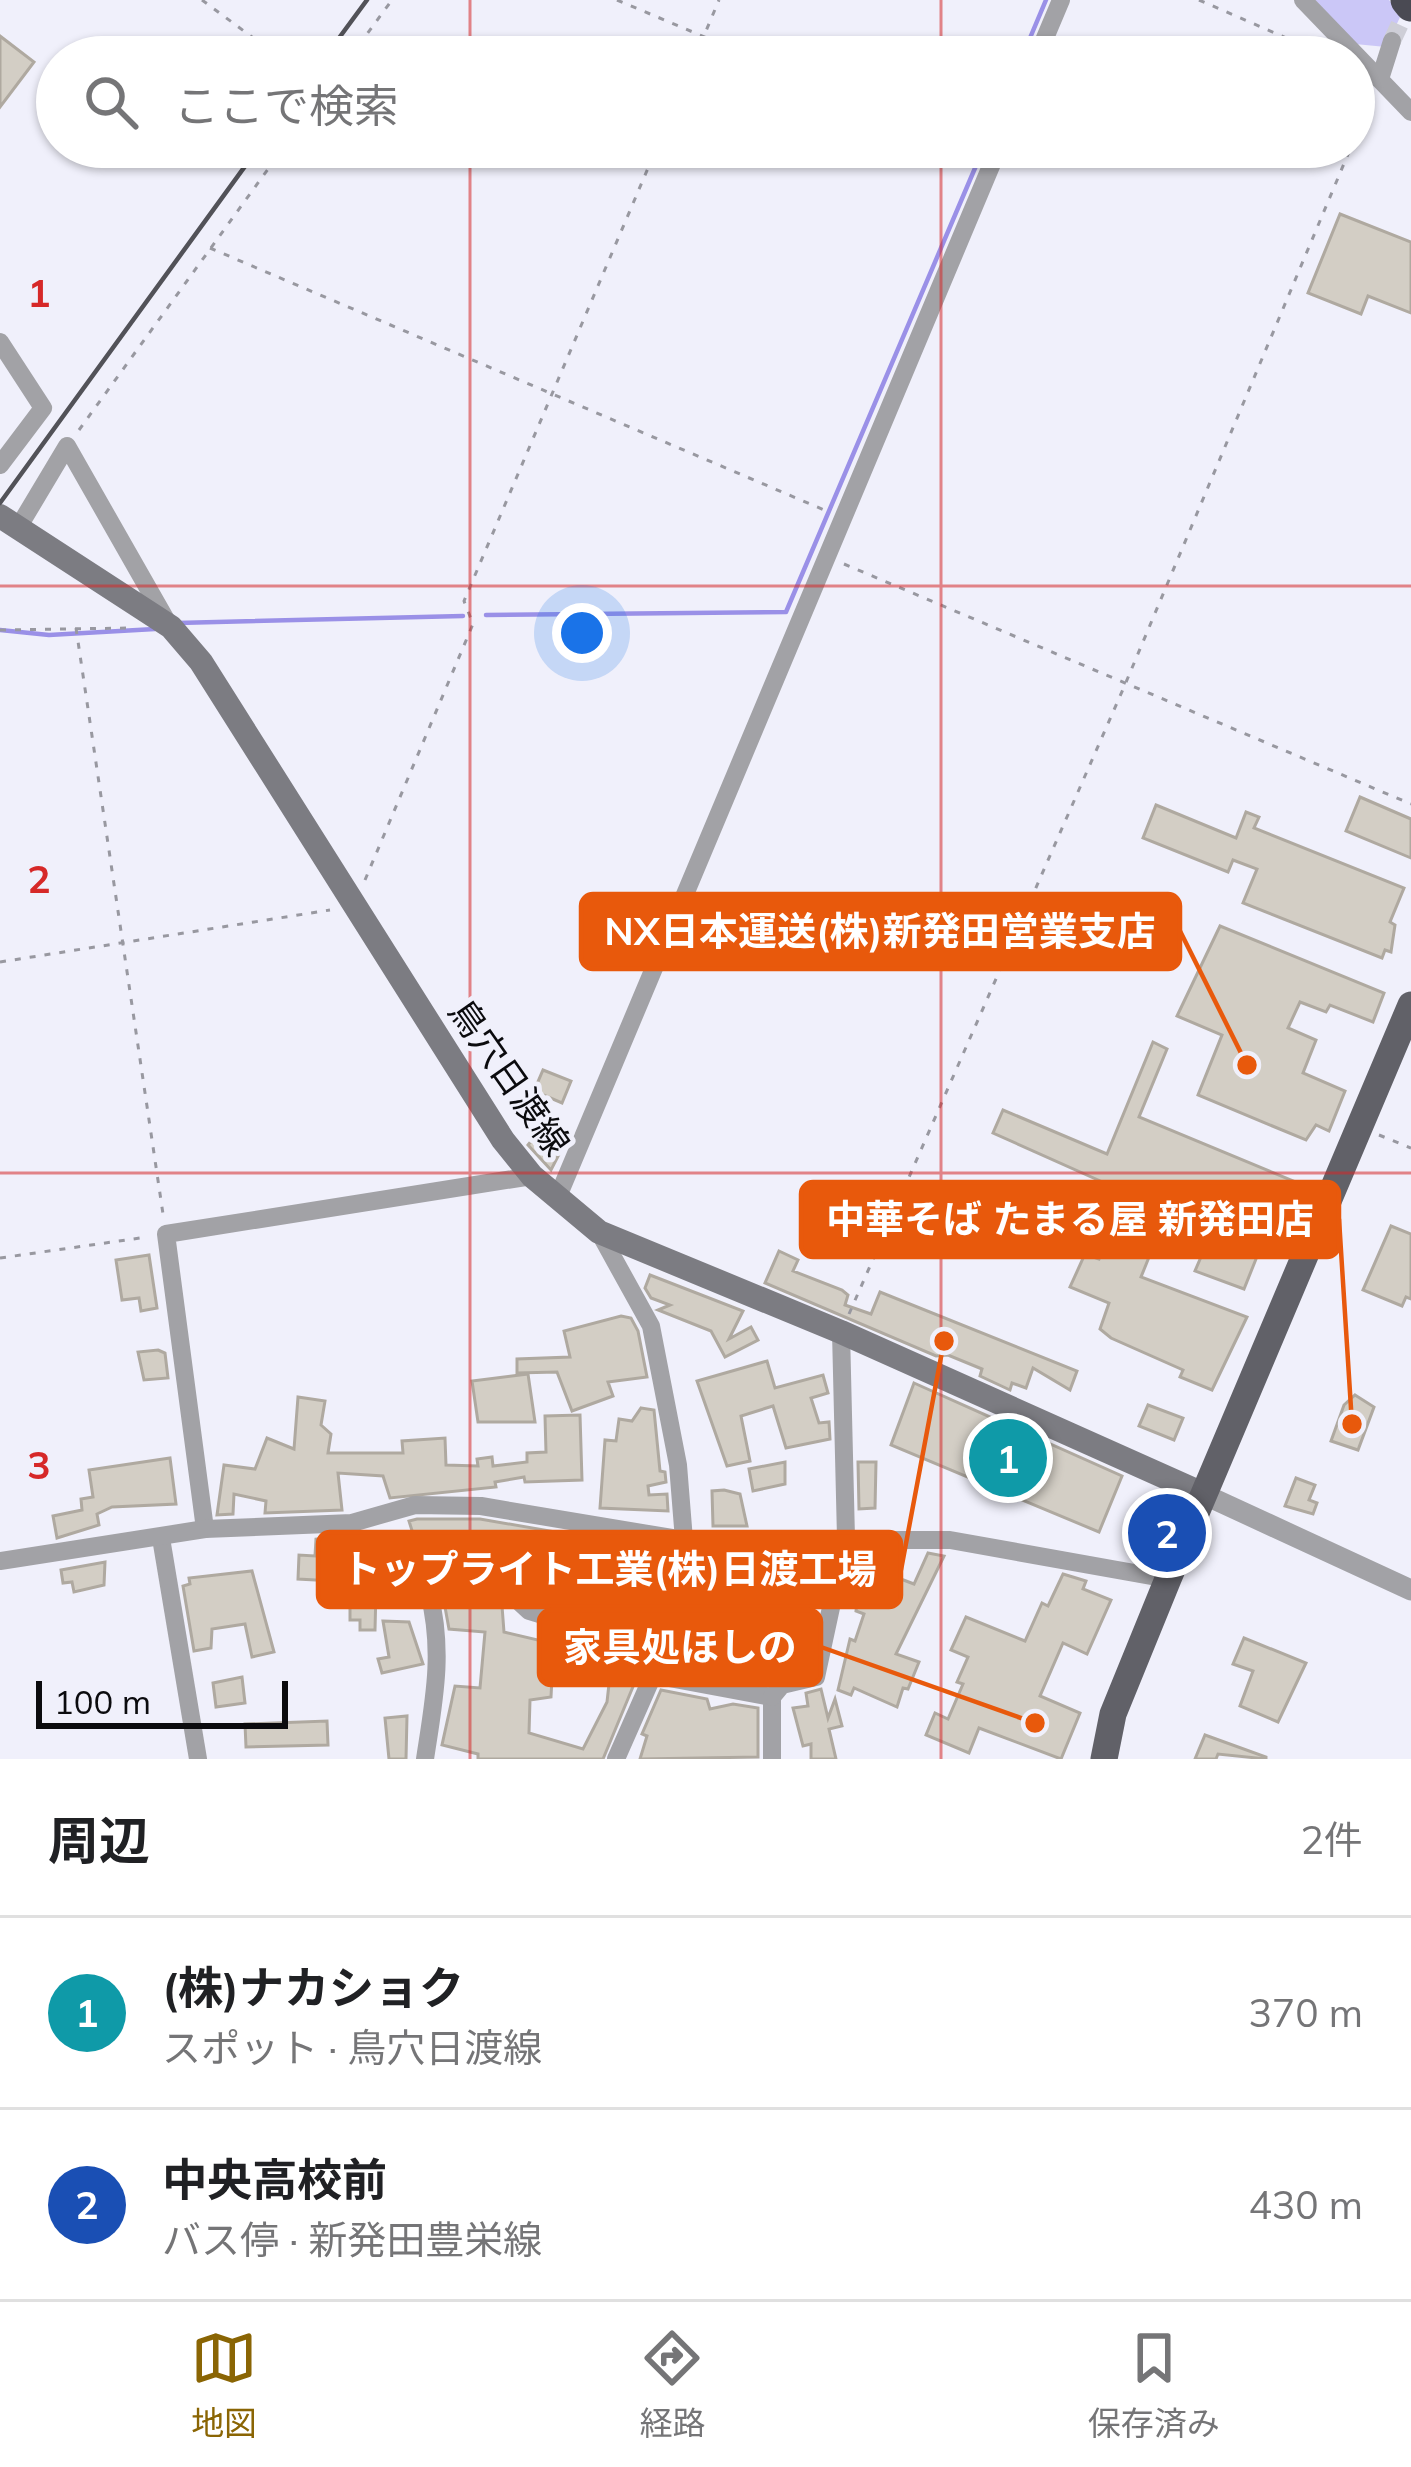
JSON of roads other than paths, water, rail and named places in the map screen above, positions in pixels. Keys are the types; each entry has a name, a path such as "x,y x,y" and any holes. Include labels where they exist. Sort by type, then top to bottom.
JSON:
{"main road":[{"name":"鳥穴日渡線","path":"9,522 171,627 227,701 503,1140 556,1199 599,1232 841,1332 1203,1494"},
{"path":"1104,1759 1113,1714 1411,1005"}],"street":[{"path":"1046,36 1061,0"},
{"path":"1303,0 1338,36"},
{"path":"1380,79 1392,41"},
{"path":"1375,74 1411,112"},
{"path":"556,1199 991,168"},
{"path":"0,342 43,408 0,465"},
{"path":"9,522 67,446 171,627"},
{"path":"205,1529 166,1234 532,1176"},
{"path":"599,1232 651,1326 680,1482 684,1540 653,1675 616,1759"},
{"path":"772,1759 772,1697 782,1685 816,1677 846,1538 841,1332"},
{"path":"1203,1494 1411,1590"},
{"path":"0,1561 205,1529 352,1523 415,1505 481,1506 684,1540 950,1540 1168,1579"},
{"path":"161,1538 198,1759"},
{"path":"425,1759 439,1694 438,1631 429,1593 448,1567 489,1574 529,1611 584,1628 642,1608 670,1614"},
{"path":"653,1675 772,1697"},
{"path":"1091,1759 1113,1714"}],"waterway":[{"path":"1031,36 1046,0"},
{"path":"486,615 786,612 975,168"},
{"path":"177,623 463,616"},
{"path":"0,630 49,635 155,629"}],"tunnel":[{"path":"1392,41 1411,0"}],"railway":[{"path":"340,36 367,0"},
{"path":"0,503 244,168"}],"place":[{"name":"NX日本運送(株)新発田営業支店","path":"1247,1065"},
{"name":"トップライト工業(株)日渡工場","path":"944,1341"},
{"name":"中華そば たまる屋 新発田店","path":"1352,1424"},
{"name":"(株)ナカショク","path":"1008,1458"},
{"name":"中央高校前","path":"1167,1533"},
{"name":"家具処ほしの","path":"1035,1723"}]}
